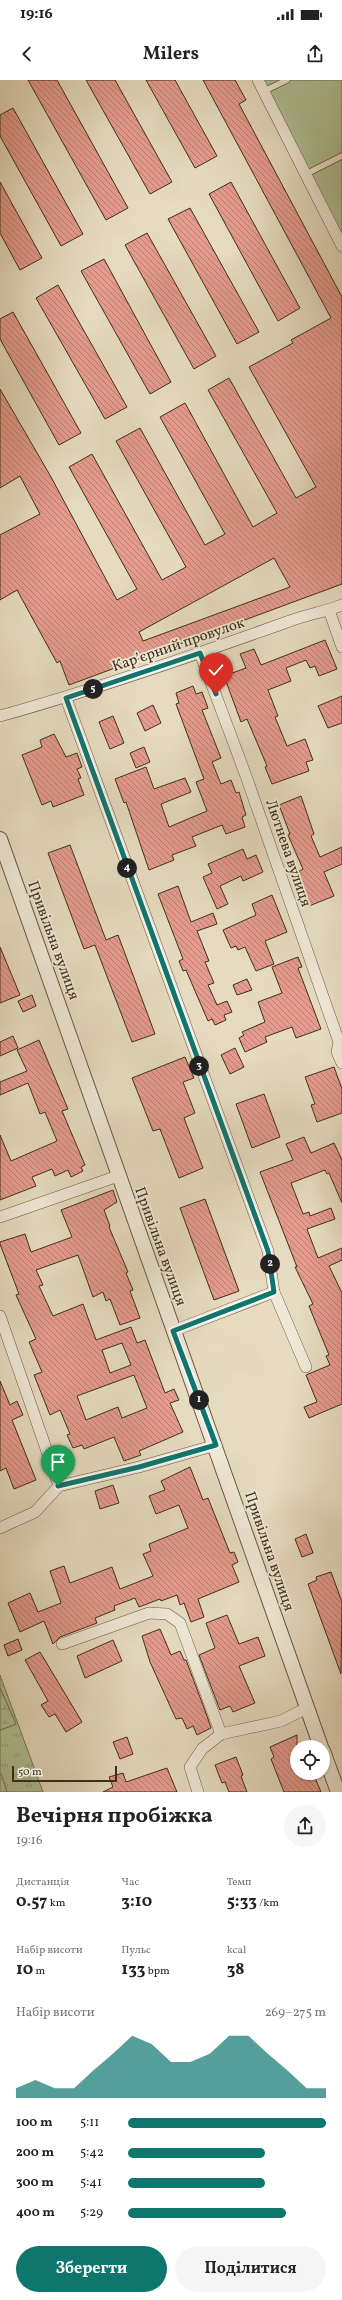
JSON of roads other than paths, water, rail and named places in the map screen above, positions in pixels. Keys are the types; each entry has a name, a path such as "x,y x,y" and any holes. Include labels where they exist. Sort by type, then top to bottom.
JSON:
{"street":[{"path":"258,80 342,246"},
{"name":"Карʼєрний провулок","path":"0,716 66,698 200,653 309,614 342,605"},
{"path":"328,610 342,647"},
{"name":"Лютнева вулиця","path":"200,653 246,776 339,1042 337,1052 342,1063"},
{"path":"66,698 268,1251 274,1292 306,1367"},
{"name":"Привільна вулиця","path":"0,840 173,1331 216,1445 319,1740"},
{"path":"0,1217 118,1176"},
{"path":"173,1331 274,1292"},
{"path":"0,1316 58,1486"},
{"path":"0,1528 36,1512 58,1486 139,1467 216,1445"},
{"path":"62,1644 148,1613 167,1614 180,1623 221,1734"},
{"path":"198,1792 190,1767 202,1749 221,1734 281,1720 307,1708"},
{"path":"330,1770 338,1792"}],"lane":[{"path":"264,91 287,80"},
{"path":"306,174 342,156"}]}
